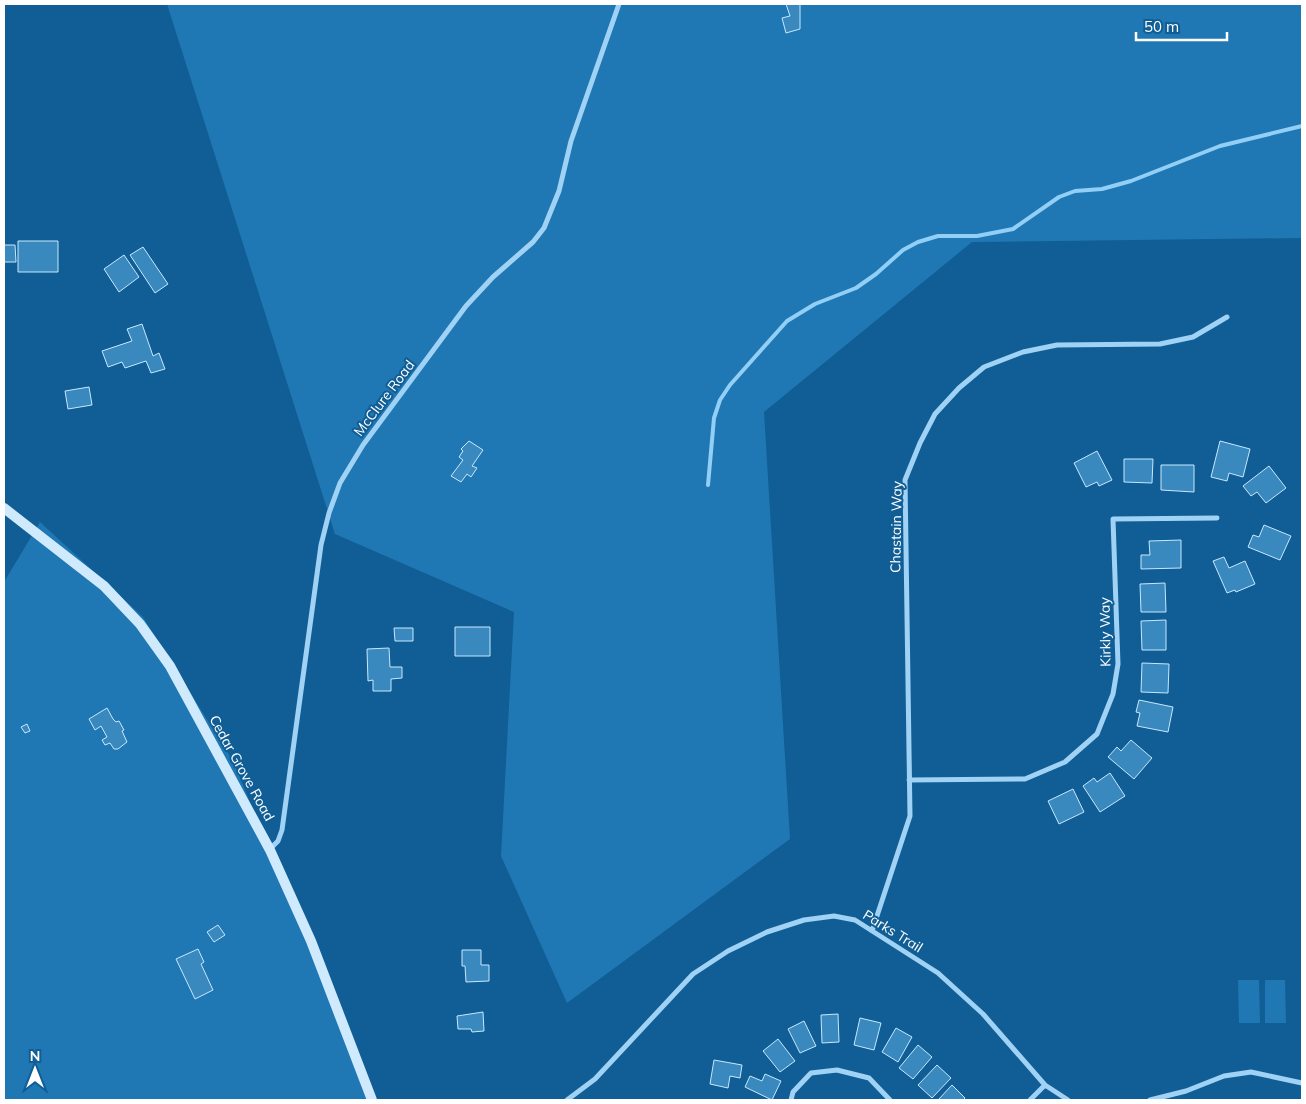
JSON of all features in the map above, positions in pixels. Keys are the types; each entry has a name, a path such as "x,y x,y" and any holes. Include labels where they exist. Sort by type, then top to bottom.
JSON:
{"main road":[{"name":"Cedar Grove Road","path":"4,508 104,586 140,624 170,666 270,850 310,941 372,1100"}],"street":[{"name":"McClure Road","path":"270,850 278,841 282,830 321,545 329,513 340,483 363,445 466,306 493,277 533,242 544,228 559,191 571,141 619,4"},
{"name":"Chastain Way","path":"872,931 910,816 905,480 920,443 935,414 959,388 984,367 1023,352 1057,345 1160,344 1193,337 1227,317"},
{"name":"Kirkly Way","path":"909,780 1025,780 1065,762 1097,734 1113,694 1118,664 1113,519 1217,518"},
{"name":"Parks Trail","path":"567,1100 595,1079 693,974 728,951 766,932 804,920 834,916 855,920 938,973 982,1014 1045,1085 1068,1100"},
{"path":"791,1100 794,1092 812,1073 837,1070 869,1078 890,1100"},
{"path":"1150,1100 1186,1091 1224,1076 1252,1072 1302,1083"},
{"path":"1030,1100 1045,1085"}],"shaded area":[{"path":"167,4 1302,4 1302,238 972,242 764,412 790,839 567,1003 501,856 514,612 335,534"},
{"path":"40,522 143,617 233,761 373,1100 4,1100 4,582"},
{"path":"1238,980 1259,980 1260,1023 1239,1023"},
{"path":"1265,980 1285,980 1286,1023 1265,1023"}],"building":[{"path":"786,4 800,4 800,29 786,33 782,18 790,16"},
{"path":"18,241 58,241 58,272 18,272"},
{"path":"4,245 15,245 16,262 4,262"},
{"path":"143,247 168,284 155,293 130,255"},
{"path":"124,255 139,277 119,292 104,269"},
{"path":"142,324 153,356 159,353 165,369 151,373 146,361 125,368 122,362 108,367 102,351 132,341 127,329"},
{"path":"89,387 92,405 68,409 65,391"},
{"path":"469,441 483,450 472,466 477,468 471,477 467,474 461,482 451,476 463,460 459,457 463,451 461,449"},
{"path":"1220,441 1250,449 1243,477 1229,473 1227,481 1211,477"},
{"path":"1097,451 1112,480 1099,486 1097,482 1086,487 1074,463"},
{"path":"1124,459 1153,459 1152,483 1124,482"},
{"path":"1161,465 1194,465 1194,492 1161,490"},
{"path":"1269,466 1286,488 1266,503 1257,492 1251,496 1243,486"},
{"path":"1264,525 1291,536 1280,560 1248,547 1253,535 1259,537"},
{"path":"1181,540 1181,568 1141,569 1141,555 1150,555 1149,541"},
{"path":"1224,557 1229,568 1245,561 1255,584 1236,592 1235,590 1227,593 1213,561"},
{"path":"1165,583 1166,612 1141,612 1140,584"},
{"path":"1166,620 1166,650 1142,650 1141,621"},
{"path":"455,627 490,627 490,656 455,656"},
{"path":"394,628 413,628 413,641 395,641"},
{"path":"389,648 390,667 402,667 402,678 391,679 391,691 373,691 373,680 368,681 367,649"},
{"path":"1142,663 1169,664 1168,693 1141,692"},
{"path":"1139,700 1173,707 1168,732 1137,726 1140,713 1136,712"},
{"path":"107,708 113,719 116,722 119,721 124,730 122,731 127,742 118,749 114,749 110,743 105,745 102,740 107,737 101,726 95,730 89,719"},
{"path":"27,724 30,731 25,733 21,727"},
{"path":"1131,740 1152,758 1134,779 1108,757 1117,747 1121,751"},
{"path":"1110,773 1125,796 1100,812 1083,786 1094,778 1097,782"},
{"path":"1073,789 1084,812 1059,824 1048,801"},
{"path":"218,925 225,935 214,942 207,932"},
{"path":"198,949 204,962 201,964 213,990 195,999 176,959"},
{"path":"462,950 481,950 481,965 489,965 489,981 466,982 465,966 462,966"},
{"path":"483,1012 484,1031 472,1032 471,1029 458,1029 457,1016"},
{"path":"838,1014 839,1042 822,1043 821,1015"},
{"path":"860,1018 881,1023 874,1050 854,1045"},
{"path":"804,1021 816,1046 800,1053 788,1029"},
{"path":"896,1028 912,1037 898,1062 882,1052"},
{"path":"778,1039 795,1061 780,1072 763,1051"},
{"path":"918,1045 932,1057 913,1079 899,1068"},
{"path":"714,1060 742,1065 740,1078 730,1076 728,1088 710,1084"},
{"path":"937,1065 951,1078 932,1098 918,1085"},
{"path":"765,1074 781,1081 772,1100 745,1087 750,1076 762,1081"},
{"path":"952,1085 965,1098 963,1100 938,1100"}],"waterway":[{"path":"708,485 714,418 720,400 730,385 787,321 815,304 856,288 876,274 903,250 918,242 938,236 977,236 1013,229 1059,197 1075,191 1102,189 1131,181 1220,146 1302,126"}]}
